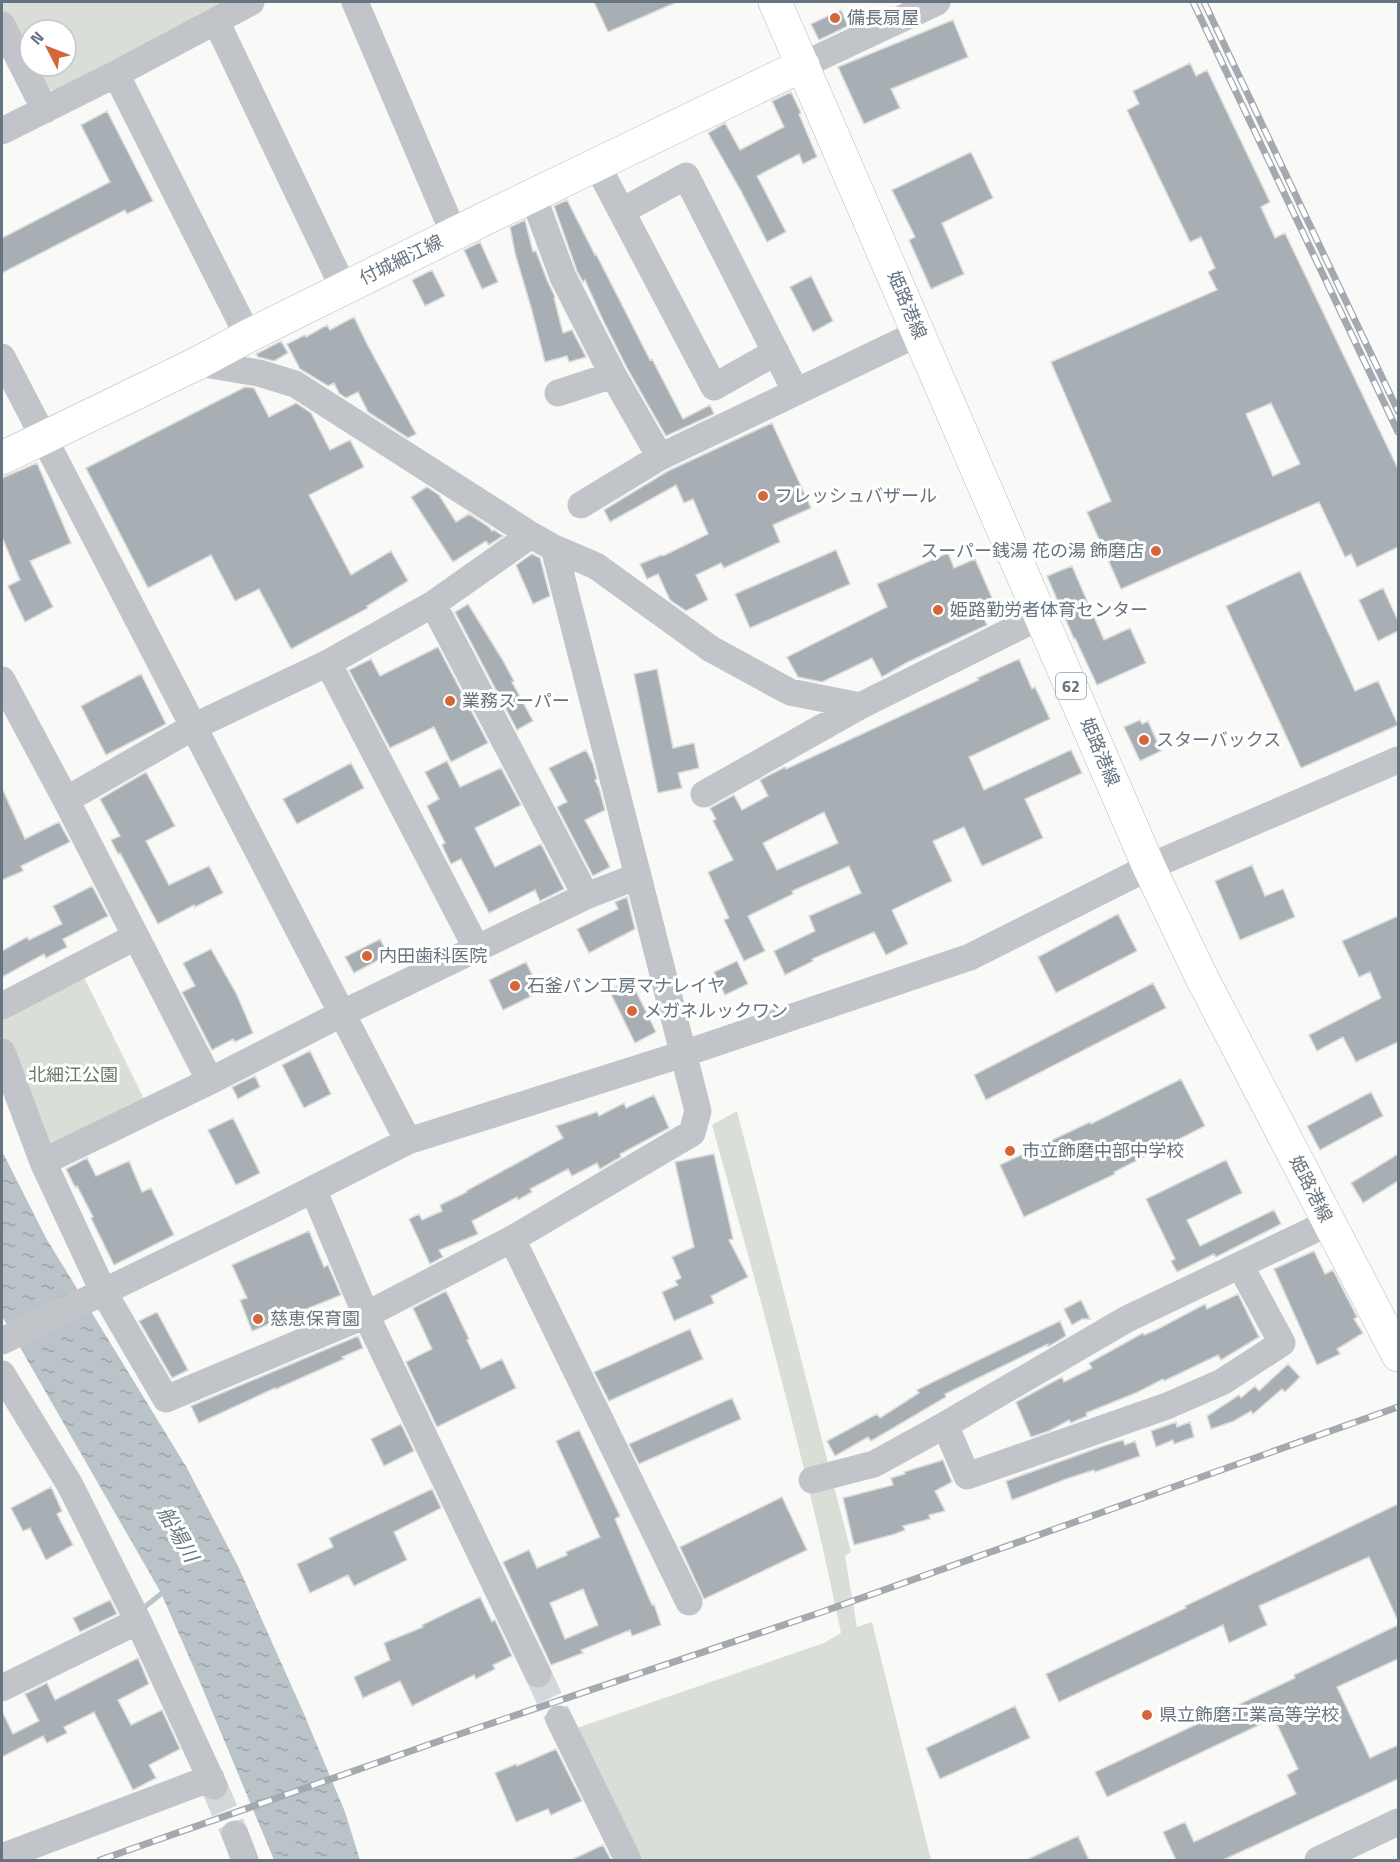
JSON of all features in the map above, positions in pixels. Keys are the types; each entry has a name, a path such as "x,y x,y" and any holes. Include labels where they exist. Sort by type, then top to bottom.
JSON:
{"main road":[{"name":"姫路港線","path":"775,2 1149,867 1201,976 1398,1355"},
{"name":"付城細江線","path":"2,458 198,363 454,234 803,65"}],"street":[{"path":"2,131 116,74 251,2"},
{"path":"355,2 454,234"},
{"path":"803,65 937,2"},
{"path":"216,21 344,289"},
{"path":"2,25 45,110"},
{"path":"116,74 248,336"},
{"path":"597,165 714,387 776,352"},
{"path":"622,211 686,176 796,392"},
{"path":"533,196 563,277 613,375 660,457"},
{"path":"581,505 660,457 919,333"},
{"path":"2,357 408,1141"},
{"path":"198,363 259,373 296,384 542,541 596,566 711,650 790,692 860,706"},
{"path":"558,393 613,375"},
{"path":"66,800 193,727 328,663 542,541"},
{"path":"2,1052 43,1162 103,1291 166,1399 366,1315 512,1239 692,1132 698,1111 638,876 542,541"},
{"path":"433,604 586,896"},
{"path":"704,794 860,706 1041,616"},
{"path":"328,663 477,950"},
{"path":"2,680 210,1081"},
{"path":"2,1341 313,1190 408,1141 683,1054 970,957 1149,867 1398,760"},
{"path":"43,1162 341,1014 586,896 638,876"},
{"path":"2,1006 135,937"},
{"path":"313,1190 366,1315 538,1674"},
{"path":"812,1480 874,1464 1127,1319 1328,1222"},
{"path":"512,1239 689,1602"},
{"path":"945,1425 967,1476 1167,1406 1222,1382 1282,1343 1240,1265"},
{"path":"2,1374 70,1485 138,1621 212,1782 2,1857"},
{"path":"2,1688 138,1621"},
{"path":"559,1719 628,1860"},
{"path":"1318,1860 1398,1822"},
{"path":"235,1834 245,1860"}],"green space":[{"path":"2,2 228,2 58,92 45,88 39,78 78,78 78,18 18,18 18,38 2,8"},
{"name":"北細江公園","path":"82,973 146,1103 53,1147 38,1139 2,1035 2,1013"},
{"path":"737,1111 851,1552 845,1556 857,1627 872,1622 931,1860 635,1860 571,1730 824,1643 841,1633 797,1441 712,1125"}],"water":[{"name":"船場川","path":"2,1151 46,1238 187,1468 238,1566 345,1812 360,1860 274,1860 161,1593 2,1316"}],"building":[{"path":"594,2 677,2 608,32"},
{"path":"841,10 848,26 819,40 811,24"},
{"path":"953,20 968,57 891,89 900,108 864,124 838,67"},
{"path":"1190,63 1196,76 1207,70 1270,202 1261,207 1275,238 1285,233 1398,469 1398,547 1357,567 1351,554 1345,557 1319,502 1121,589 1087,512 1111,501 1051,362 1217,290 1208,272 1215,268 1201,237 1190,242 1127,110 1139,104 1133,91","holes":["1271,403 1300,464 1273,476 1246,414"]},
{"path":"791,92 817,157 803,164 799,154 757,176 786,232 767,242 708,133 725,123 740,150 784,127 772,101"},
{"path":"107,111 153,201 127,214 125,210 2,273 2,238 110,182 81,125"},
{"path":"971,152 993,198 942,223 964,274 931,289 909,240 915,237 892,190"},
{"path":"567,200 683,419 710,405 714,414 666,436 627,368 585,280 583,282 577,271 554,206"},
{"path":"525,220 533,252 536,251 555,297 563,333 572,330 586,357 569,362 567,356 545,362 510,227"},
{"path":"480,242 498,282 482,289 464,250"},
{"path":"432,270 445,296 425,306 412,280"},
{"path":"811,276 833,321 813,332 790,287"},
{"path":"354,317 416,434 408,438 368,412 358,392 346,398 339,393 334,383 328,386 300,369 287,344 305,335 306,337 327,325 330,330"},
{"path":"281,341 288,353 274,361 258,357 256,354"},
{"path":"245,387 254,388 269,417 296,403 311,413 330,450 350,440 364,467 309,495 351,575 391,551 408,581 367,606 368,608 291,649 259,589 235,601 211,555 148,588 86,468"},
{"path":"772,423 811,508 773,525 780,542 724,568 721,563 696,575 708,600 686,611 670,600 658,574 647,579 640,564 663,556 708,534 693,499 684,503 676,485 610,522 604,510 668,471"},
{"path":"37,463 71,543 30,561 53,607 25,622 8,586 20,580 2,537 2,478"},
{"path":"427,487 439,495 456,522 469,514 503,536 489,545 486,541 453,562 411,497"},
{"path":"836,550 850,584 750,628 735,594"},
{"name":"姫路勤労者体育センター","path":"948,553 954,568 975,559 996,607 981,613 987,625 906,663 882,677 872,658 822,682 798,677 787,657 887,607 877,584"},
{"path":"532,554 540,558 550,596 533,604 516,565"},
{"path":"1072,566 1104,640 1130,628 1146,663 1097,685 1047,576"},
{"path":"1300,571 1355,691 1378,681 1398,725 1301,768 1226,606"},
{"path":"1383,588 1398,621 1398,631 1378,641 1359,600"},
{"path":"468,604 502,659 533,721 517,730 455,612"},
{"path":"438,647 488,743 451,762 434,727 390,748 349,670 371,659 380,676"},
{"path":"1019,659 1032,689 1035,687 1050,719 969,757 984,790 1071,750 1082,773 1025,799 1043,838 982,866 964,827 933,841 952,881 892,910 908,944 886,955 874,932 812,959 813,961 785,975 774,951 815,931 809,916 861,893 849,866 792,891 793,894 748,916 765,951 744,961 724,920 729,918 708,872 733,860 713,821 716,819 710,808 734,795 742,810 768,796 760,780 979,680 977,678","holes":["824,812 838,843 777,870 763,843"]},
{"path":"657,669 673,748 694,743 699,768 678,773 682,788 658,793 634,674"},
{"path":"141,674 166,724 106,755 81,706"},
{"path":"1140,720 1142,724 1148,721 1161,751 1140,761 1124,727"},
{"path":"586,750 593,764 597,779 595,780 605,810 585,820 610,867 593,876 557,807 567,802 549,768"},
{"path":"447,761 460,787 501,768 521,805 475,828 495,867 541,844 564,889 540,901 535,890 489,913 461,859 451,864 442,845 445,843 427,806 439,799 425,772"},
{"path":"351,763 364,788 297,824 283,799"},
{"path":"146,772 175,826 146,841 169,885 209,866 223,893 158,924 111,840 120,836 100,799"},
{"path":"2,788 25,839 59,822 70,842 21,866 23,871 2,880"},
{"path":"1252,865 1265,896 1283,889 1295,917 1240,940 1215,881"},
{"path":"92,886 108,916 63,939 67,947 46,958 44,954 2,977 2,951 27,937 29,940 62,924 53,906"},
{"path":"627,897 635,929 589,953 577,929 618,909 615,902"},
{"path":"1118,914 1137,951 1056,993 1038,957"},
{"path":"1398,916 1398,1042 1356,1062 1343,1037 1317,1051 1309,1035 1381,998 1370,972 1359,977 1342,941"},
{"name":"内田歯科医院","path":"380,939 388,955 354,973 345,957"},
{"path":"211,949 237,995 253,1033 235,1042 233,1039 212,1050 182,992 195,986 183,963"},
{"path":"737,961 748,984 725,995 714,972"},
{"name":"石釜パン工房マナレイヤ","path":"526,962 540,992 503,1010 489,980"},
{"name":"メガネルックワン","path":"630,979 656,1032 635,1043 609,990"},
{"path":"1153,983 1166,1008 986,1100 974,1075"},
{"path":"310,1051 331,1094 304,1108 282,1065"},
{"path":"255,1076 260,1087 238,1099 232,1087"},
{"path":"1181,1079 1205,1126 1114,1172 1115,1174 1024,1217 1000,1165 1090,1122 1091,1124"},
{"path":"1371,1092 1383,1116 1320,1150 1307,1126"},
{"path":"654,1095 669,1128 620,1154 621,1157 600,1169 597,1163 572,1176 568,1169 530,1189 532,1192 518,1200 517,1197 472,1221 478,1234 439,1250 443,1257 430,1264 409,1219 419,1214 422,1220 442,1211 440,1205 563,1138 556,1126 597,1112 599,1116 624,1103 626,1108"},
{"path":"233,1118 260,1173 236,1185 208,1130"},
{"path":"714,1154 733,1239 729,1240 748,1277 711,1296 714,1303 674,1321 662,1292 678,1285 675,1281 681,1278 672,1257 694,1247 675,1162"},
{"path":"1398,1154 1398,1181 1363,1203 1351,1183"},
{"path":"87,1158 96,1176 129,1161 142,1192 151,1188 174,1235 114,1265 91,1218 93,1217 66,1169"},
{"path":"1226,1160 1242,1193 1187,1220 1200,1246 1274,1210 1281,1224 1216,1257 1214,1254 1177,1272 1171,1261 1175,1259 1146,1199"},
{"path":"309,1231 324,1267 328,1265 341,1295 252,1331 240,1300 247,1298 232,1265"},
{"path":"1314,1251 1325,1274 1333,1270 1357,1317 1354,1319 1363,1333 1337,1349 1340,1354 1317,1365 1274,1269"},
{"path":"446,1291 481,1369 502,1359 516,1388 437,1427 406,1362 432,1349 413,1308"},
{"path":"1238,1294 1259,1337 1221,1360 1218,1355 1164,1381 1163,1379 1086,1413 1087,1416 1071,1423 1069,1420 1049,1431 1031,1437 1016,1402 1062,1377 1064,1382 1092,1368 1089,1363 1143,1333 1144,1335 1158,1329 1205,1304 1207,1309"},
{"path":"1081,1300 1090,1319 1082,1319 1072,1325 1064,1309"},
{"path":"157,1312 188,1370 172,1378 139,1321"},
{"path":"1060,1321 1066,1336 1048,1347 1048,1344 945,1394 946,1397 871,1441 868,1437 835,1456 827,1441 877,1414 880,1418 919,1393 917,1390"},
{"path":"690,1329 703,1359 609,1401 594,1372"},
{"path":"358,1336 363,1348 342,1357 344,1359 199,1423 191,1406"},
{"path":"1288,1364 1300,1377 1285,1392 1282,1389 1253,1414 1251,1411 1234,1421 1211,1429 1207,1416 1239,1395 1241,1398 1255,1386 1259,1391"},
{"path":"732,1398 741,1419 639,1464 629,1444"},
{"path":"1176,1422 1177,1427 1190,1422 1194,1437 1174,1444 1173,1440 1156,1447 1151,1431"},
{"path":"401,1424 414,1451 384,1466 371,1439"},
{"path":"579,1430 620,1516 615,1519 652,1605 654,1604 661,1625 632,1636 630,1630 581,1650 583,1653 551,1665 503,1562 529,1550 537,1568 600,1537 556,1441","holes":["583,1589 598,1625 565,1639 550,1603"]},
{"path":"1123,1440 1125,1445 1135,1441 1140,1456 1095,1472 1094,1470 1066,1479 1012,1500 1006,1481"},
{"path":"943,1460 952,1482 935,1491 945,1511 929,1515 930,1519 903,1526 905,1530 895,1534 854,1545 843,1498 893,1485 891,1478"},
{"path":"51,1487 62,1511 57,1514 73,1545 46,1560 30,1528 23,1531 11,1508"},
{"path":"432,1489 441,1508 394,1532 407,1560 354,1586 348,1575 310,1593 297,1564 333,1547 329,1538"},
{"path":"782,1497 807,1550 704,1599 680,1547"},
{"path":"1398,1504 1398,1621 1369,1557 1259,1606 1267,1625 1229,1643 1223,1625 1059,1702 1046,1674"},
{"path":"480,1597 492,1622 495,1620 512,1656 493,1665 495,1669 476,1679 474,1675 412,1706 400,1681 363,1698 354,1677 390,1660 384,1643 423,1627 422,1625"},
{"path":"110,1600 117,1614 80,1632 73,1618"},
{"path":"1398,1625 1398,1659 1337,1687 1370,1758 1398,1745 1398,1779 1223,1860 1176,1860 1163,1832 1185,1822 1194,1842 1296,1794 1287,1775 1298,1769 1274,1718 1107,1797 1095,1772 1295,1678 1294,1675"},
{"path":"138,1658 149,1684 118,1700 131,1725 162,1710 180,1749 149,1765 156,1778 133,1790 94,1712 64,1727 67,1733 47,1743 43,1736 2,1757 2,1711 13,1734 39,1721 25,1694 47,1683 55,1700"},
{"path":"1015,1706 1030,1738 940,1779 926,1748"},
{"path":"556,1749 582,1801 551,1815 548,1809 516,1822 495,1773"},
{"path":"1078,1836 1089,1860 1026,1860"},
{"path":"603,1845 611,1860 571,1860"}],"waterway":[{"path":"141,1610 167,1589"}],"tunnel":[{"path":"538,1674 559,1719"},
{"path":"214,1786 235,1834"}],"railway":[{"path":"1193,2 1398,432"},
{"path":"1204,2 1398,411"},
{"path":"100,1860 445,1739 822,1612 1398,1407"}],"place":[{"name":"備長扇屋","path":"835,18"},
{"name":"フレッシュバザール","path":"763,496"},
{"name":"スーパー銭湯 花の湯 飾磨店","path":"1156,551"},
{"name":"姫路勤労者体育センター","path":"938,610"},
{"name":"業務スーパー","path":"450,701"},
{"name":"スターバックス","path":"1144,740"},
{"name":"内田歯科医院","path":"367,956"},
{"name":"石釜パン工房マナレイヤ","path":"515,986"},
{"name":"メガネルックワン","path":"632,1011"},
{"name":"市立飾磨中部中学校","path":"1010,1151"},
{"name":"慈恵保育園","path":"258,1319"},
{"name":"県立飾磨工業高等学校","path":"1147,1715"}]}
